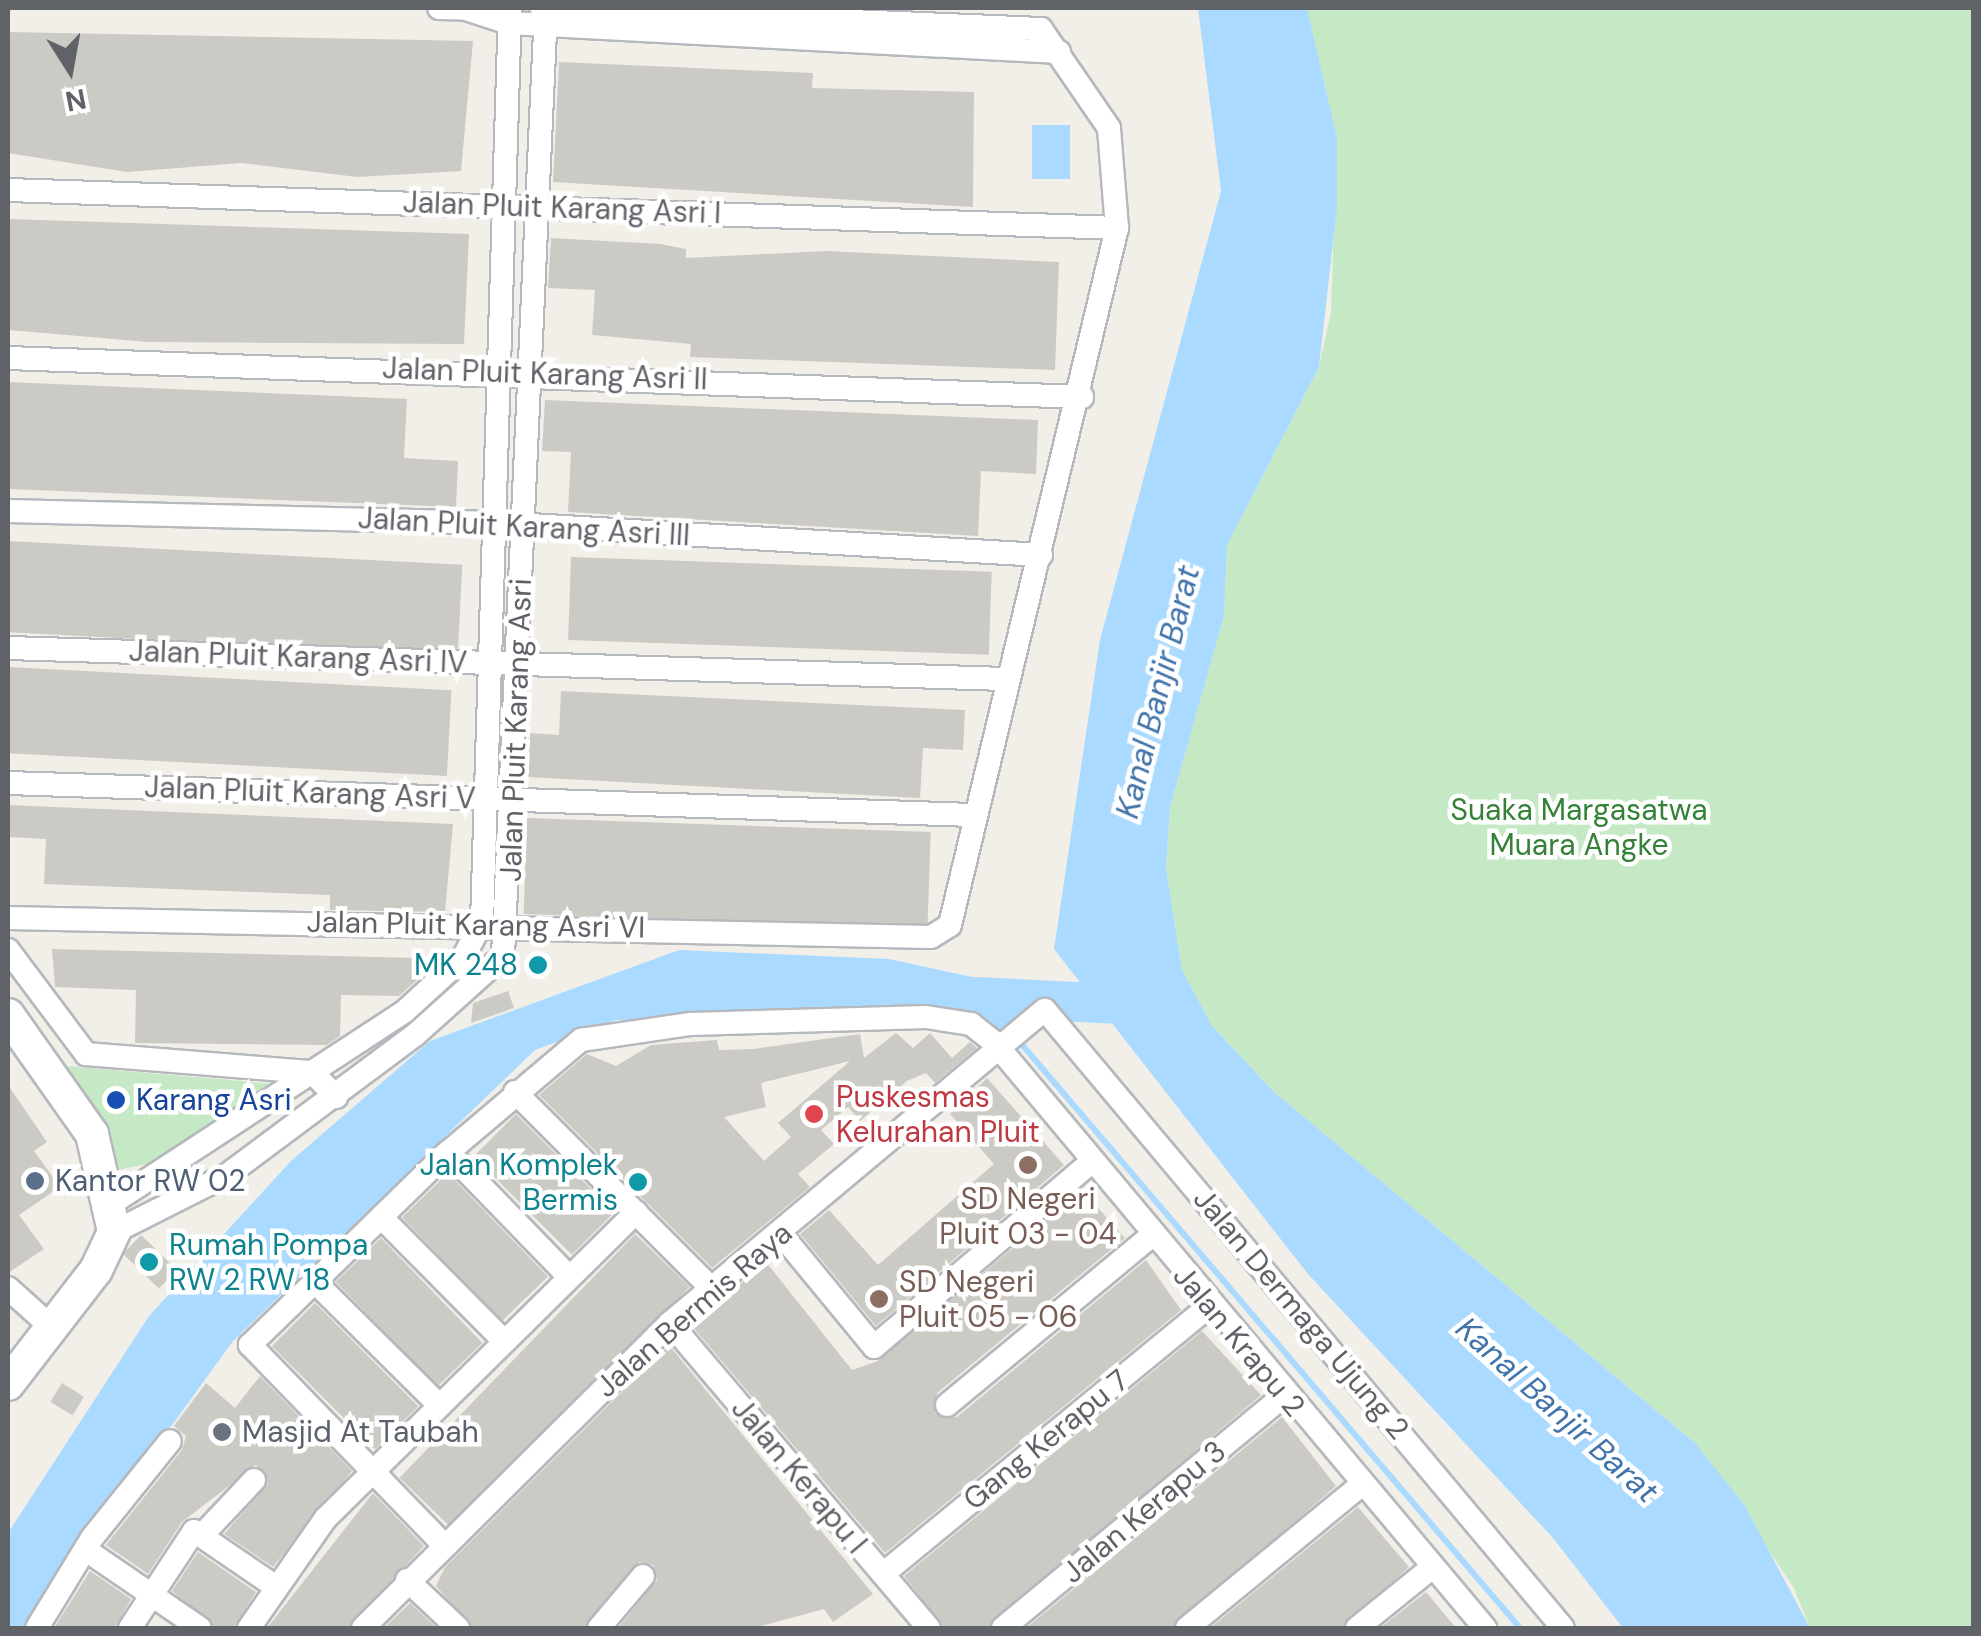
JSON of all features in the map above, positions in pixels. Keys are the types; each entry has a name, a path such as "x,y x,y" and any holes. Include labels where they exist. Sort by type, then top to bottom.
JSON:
{"street":[{"path":"438,8 989,38 1059,52 1109,128 1117,228 1082,397 972,816"},
{"name":"Jalan Pluit Karang Asri","path":"113,1218 312,1072 404,1012 464,958 482,923 496,523 505,13"},
{"name":"Jalan Pluit Karang Asri","path":"113,1218 227,1175 336,1097 489,972 510,924 526,372 544,13"},
{"name":"Jalan Pluit Karang Asri I","path":"8,190 1117,228"},
{"name":"Jalan Pluit Karang Asri II","path":"8,358 496,370 1082,397"},
{"name":"Jalan Pluit Karang Asri III","path":"8,510 524,524 1040,555"},
{"name":"Jalan Pluit Karang Asri IV","path":"8,648 1008,679"},
{"name":"Jalan Pluit Karang Asri V","path":"8,783 972,816"},
{"name":"Jalan Pluit Karang Asri VI","path":"8,918 944,932 972,816"},
{"path":"8,950 86,1054 312,1072 336,1097"},
{"name":"Jalan Dermaga Ujung 2","path":"1036,1015 1048,1012 1563,1628"},
{"path":"8,1015 92,1134 113,1218 50,1326 8,1384"},
{"name":"Jalan Bermis Raya","path":"363,1628 407,1580 670,1323 781,1234 1036,1015"},
{"name":"Jalan Krapu 2","path":"372,1470 250,1345 515,1092 581,1040 691,1024 926,1016 971,1024 1001,1046 1089,1164 1430,1569 1486,1628"},
{"path":"515,1092 712,1289"},
{"path":"448,1152 569,1277"},
{"path":"781,1234 874,1347 1089,1164"},
{"path":"250,1628 276,1587 372,1470 636,1212"},
{"path":"381,1217 504,1341"},
{"path":"947,1405 1150,1236"},
{"path":"315,1282 438,1404"},
{"path":"8,1288 50,1326"},
{"name":"Gang Kerapu 7","path":"882,1574 1209,1306"},
{"name":"Jalan Kerapu I","path":"670,1323 929,1628"},
{"name":"Jalan Kerapu 3","path":"1002,1628 1285,1395"},
{"path":"37,1628 86,1550 170,1441"},
{"path":"372,1470 444,1545"},
{"path":"206,1531 254,1480"},
{"path":"1186,1628 1361,1485"},
{"path":"130,1628 150,1592 194,1531 206,1531 276,1587"},
{"path":"86,1550 200,1628"},
{"path":"1357,1628 1430,1569"},
{"path":"599,1628 643,1576"},
{"path":"407,1580 458,1628"}],"green space":[{"name":"Suaka Margasatwa Muara Angke","path":"1307,8 1973,8 1973,1628 1810,1628 1793,1586 1695,1443 1274,1092 1212,1026 1182,970 1166,869 1170,807 1224,616 1227,545 1319,367 1331,312 1337,138"},
{"path":"55,1065 299,1086 168,1160 106,1172"}],"water":[{"name":"Kanal Banjir Barat","path":"1198,8 1307,8 1337,138 1337,207 1319,367 1227,545 1224,616 1170,807 1166,869 1182,970 1212,1026 1274,1092 1695,1443 1745,1506 1810,1628 1623,1628 1553,1538 1308,1274 1054,949 1100,640 1221,191"},
{"path":"1032,125 1070,125 1070,179 1032,179"},
{"path":"679,950 889,959 1004,984 1015,1021 996,1042 976,1022 616,1020 535,1050 233,1341 25,1628 8,1628 8,1533 149,1316 291,1161 430,1041"}],"building":[{"path":"8,32 473,41 461,171 357,177 242,163 127,172 8,153"},
{"path":"559,62 813,73 812,88 974,92 973,207 553,182"},
{"path":"8,219 469,234 464,344 149,342 8,330"},
{"path":"551,238 660,244 686,249 686,258 826,251 1059,262 1055,370 690,357 691,344 592,335 595,290 548,288"},
{"path":"8,382 407,399 404,458 458,461 456,507 8,489"},
{"path":"545,400 1038,420 1036,474 981,471 978,536 568,512 571,452 542,451"},
{"path":"8,541 462,565 458,656 8,632"},
{"path":"571,557 992,572 989,655 568,640"},
{"path":"8,667 451,690 447,776 8,753"},
{"path":"561,691 965,710 963,750 923,748 920,798 528,777 530,733 559,735"},
{"path":"8,805 453,824 445,912 330,910 330,895 44,884 46,839 8,837"},
{"path":"527,818 931,832 927,928 524,914"},
{"path":"52,949 419,958 418,979 399,996 341,995 340,1036 327,1045 135,1043 136,990 55,987"},
{"path":"508,991 514,1008 471,1023 473,1003"},
{"path":"896,1033 913,1048 930,1033 952,1058 970,1042 977,1048 935,1083 926,1073 907,1081 860,1121 848,1107 821,1130 834,1144 798,1174 810,1187 712,1268 539,1095 587,1054 616,1066 651,1045 717,1040 719,1050 753,1049 860,1034 864,1058","holes":["850,1061 778,1123 791,1137 764,1161 724,1117 766,1107 761,1083"]},
{"path":"987,1078 1064,1165 876,1326 800,1234 829,1210 878,1265 994,1164 950,1114"},
{"path":"8,1085 47,1142 34,1151 60,1187 19,1215 44,1249 8,1273"},
{"path":"516,1114 614,1212 572,1255 474,1156"},
{"path":"448,1173 548,1277 502,1321 402,1217"},
{"path":"1082,1190 1125,1238 937,1393 935,1414 957,1417 1146,1260 1181,1310 885,1553 691,1325 766,1262 852,1370 878,1361"},
{"path":"635,1234 690,1287 454,1531 400,1478"},
{"name":"Rumah Pompa RW 2 RW 18","path":"141,1235 177,1270 159,1288 123,1254"},
{"path":"381,1238 482,1343 437,1387 336,1282"},
{"path":"315,1303 418,1406 375,1449 272,1346"},
{"path":"1202,1331 1261,1395 988,1628 944,1628 904,1576"},
{"path":"669,1345 873,1594 833,1622 824,1609 754,1628 618,1628 657,1580 653,1565 639,1562 584,1628 473,1628 436,1586 445,1567"},
{"path":"260,1376 352,1471 273,1567 224,1534 268,1484 256,1465 182,1522 148,1574 106,1545 182,1450 186,1436 174,1426 206,1383 235,1408"},
{"path":"62,1383 84,1397 72,1415 50,1402"},
{"path":"1282,1417 1336,1486 1172,1628 1026,1628"},
{"path":"373,1493 424,1546 348,1628 267,1628"},
{"path":"1358,1507 1409,1567 1342,1628 1210,1628"},
{"path":"198,1552 256,1592 234,1628 215,1628 172,1591"},
{"path":"90,1571 131,1599 115,1628 54,1628"},
{"path":"1426,1592 1456,1628 1380,1628"},
{"path":"410,1603 437,1628 384,1628"}],"waterway":[{"path":"955,996 1142,1005"},
{"path":"1018,1040 1520,1628"}],"place":[{"name":"MK 248","path":"538,965"},
{"name":"Karang Asri","path":"116,1100"},
{"name":"Puskesmas Kelurahan Pluit","path":"814,1114"},
{"name":"SD Negeri Pluit 03 - 04","path":"1028,1165"},
{"name":"Kantor RW 02","path":"35,1181"},
{"name":"Jalan Komplek Bermis","path":"638,1182"},
{"name":"Rumah Pompa RW 2 RW 18","path":"149,1262"},
{"name":"SD Negeri Pluit 05 - 06","path":"879,1299"},
{"name":"Masjid At Taubah","path":"222,1432"}]}
